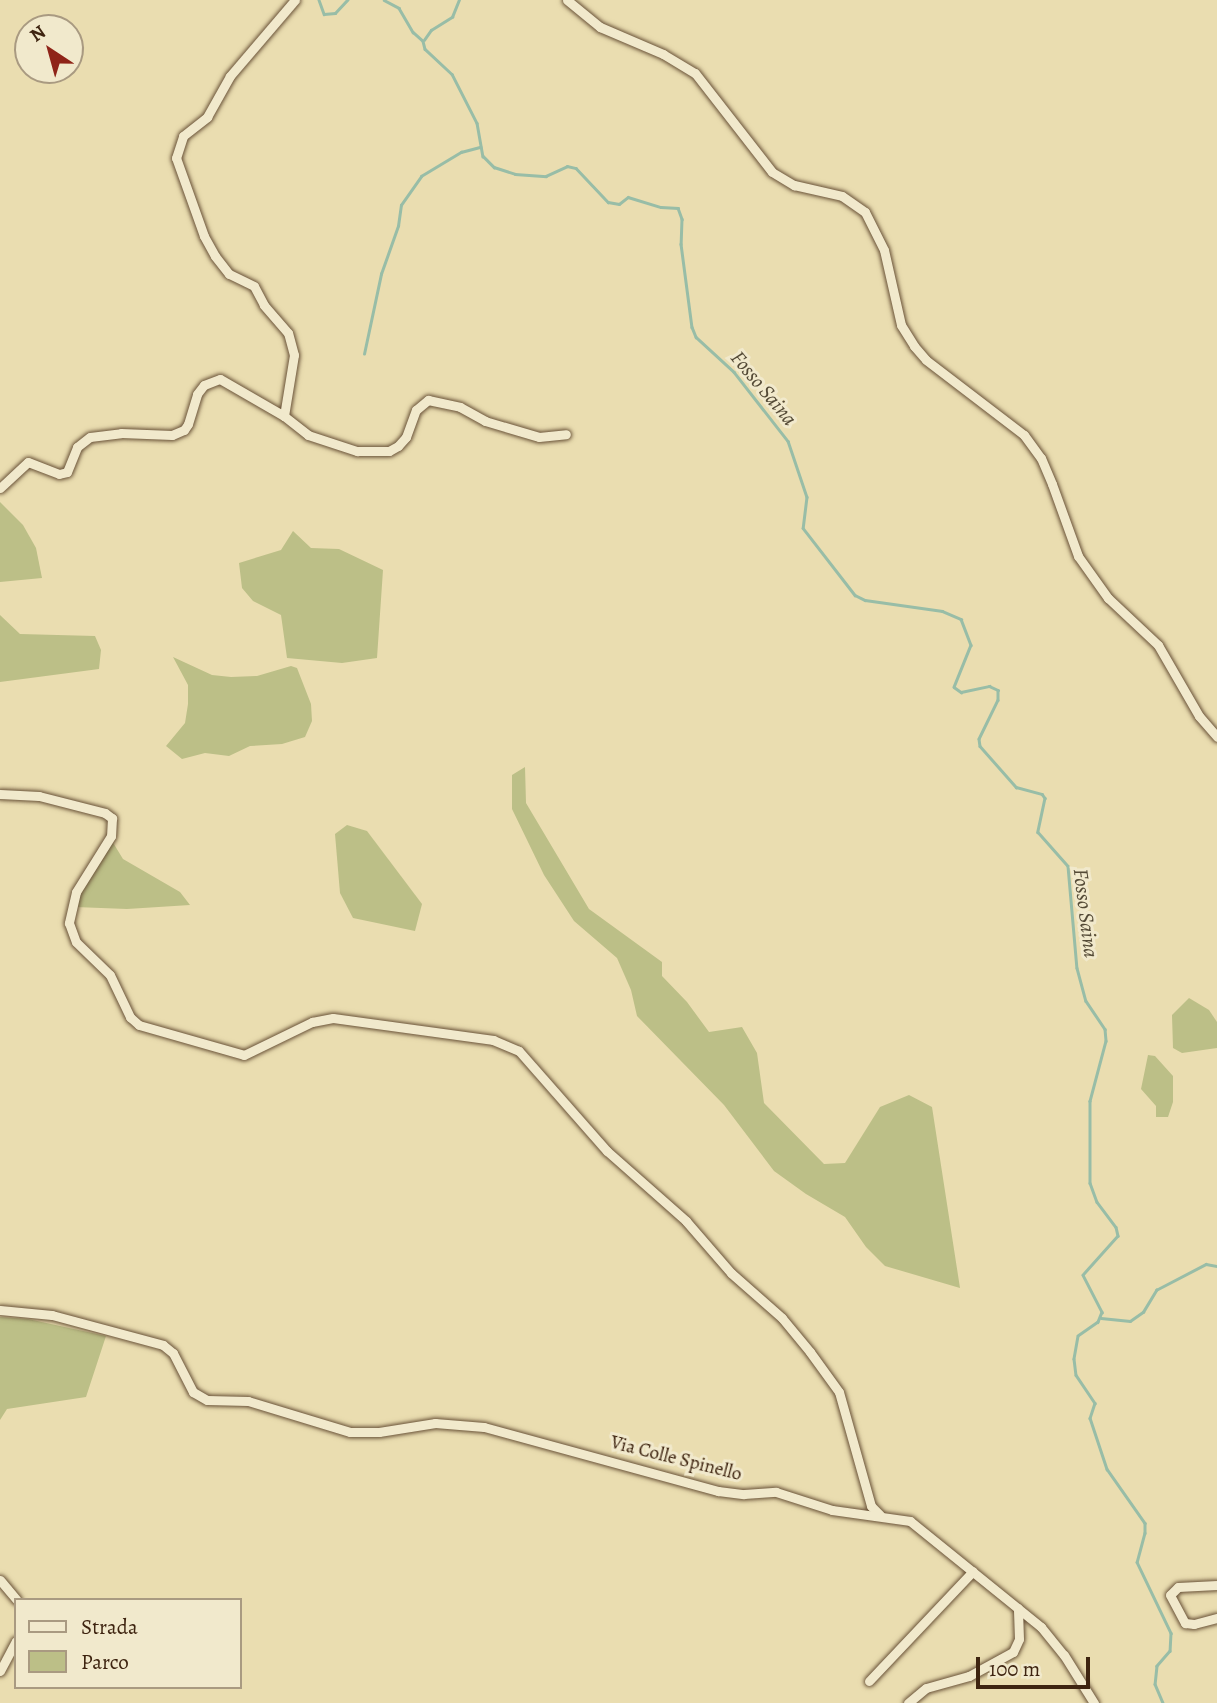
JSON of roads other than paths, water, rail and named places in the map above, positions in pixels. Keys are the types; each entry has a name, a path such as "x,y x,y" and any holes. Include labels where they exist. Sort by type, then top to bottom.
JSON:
{"street":[{"path":"284,416 294,355 288,333 264,305 254,286 229,274 215,256 204,236 176,158 183,136 206,117 230,76 295,0"},
{"path":"567,0 600,27 663,54 695,73 772,172 794,185 842,196 865,212 884,250 901,324 914,346 926,360 1024,435 1049,477 1078,556 1108,598 1158,645 1199,716 1217,737"},
{"path":"0,488 28,462 59,474 67,472 77,447 90,437 121,433 172,435 184,430 197,394 204,385 214,380 228,382 284,416 308,435 357,451 389,451 398,446 406,437 416,410 428,400 460,407 485,421 539,437 566,434"},
{"path":"0,794 39,796 105,813 112,818 111,836 76,892 69,923 76,942 110,975 128,1014 139,1025 241,1054 254,1052 315,1021 341,1018 498,1041 523,1054 607,1151 685,1221 731,1273 782,1318 810,1352 839,1392 871,1506 880,1515"},
{"name":"Via Colle Spinello","path":"0,1310 52,1315 163,1345 173,1353 193,1392 206,1400 248,1401 350,1432 379,1432 429,1424 500,1431 718,1492 776,1492 822,1508 907,1520 920,1526 1051,1637 1094,1703"},
{"path":"869,1681 973,1571"},
{"path":"0,1580 15,1598"},
{"path":"1217,1585 1178,1587 1170,1595 1185,1623 1194,1624 1217,1618"},
{"path":"908,1703 926,1688 969,1676 1013,1652 1019,1639 1018,1608"},
{"path":"0,1671 14,1645"}],"waterway":[{"name":"Fosso Saina","path":"319,0 324,14 335,13 347,0"},
{"name":"Fosso Saina","path":"384,0 399,8 413,32 423,41 425,49 452,74 477,123 483,156 494,167 515,174 546,176 567,166 576,168 608,202 619,204 628,197 661,207 678,208 682,219 681,244 692,327 696,337 734,372 788,441 807,497 803,528 855,595 865,600 942,611 961,619 971,645 954,687 961,692 989,686 998,690 998,700 979,739 980,746 1016,787 1042,794 1045,798 1038,832 1068,866 1077,968 1086,1001 1105,1029 1106,1041 1090,1101 1090,1183 1097,1202 1116,1227 1118,1236 1083,1275 1102,1312 1098,1322 1078,1336 1074,1359 1076,1375 1095,1403 1090,1418 1107,1469 1145,1523 1137,1562 1171,1633 1170,1651 1157,1666 1155,1684 1163,1703"},
{"path":"424,40 431,30 452,17 459,0"},
{"path":"364,354 381,274 398,226 401,205 421,176 461,152 480,147"},
{"name":"Fosso Saina","path":"1101,1318 1130,1321 1143,1312 1156,1290 1206,1264 1217,1266"}]}
